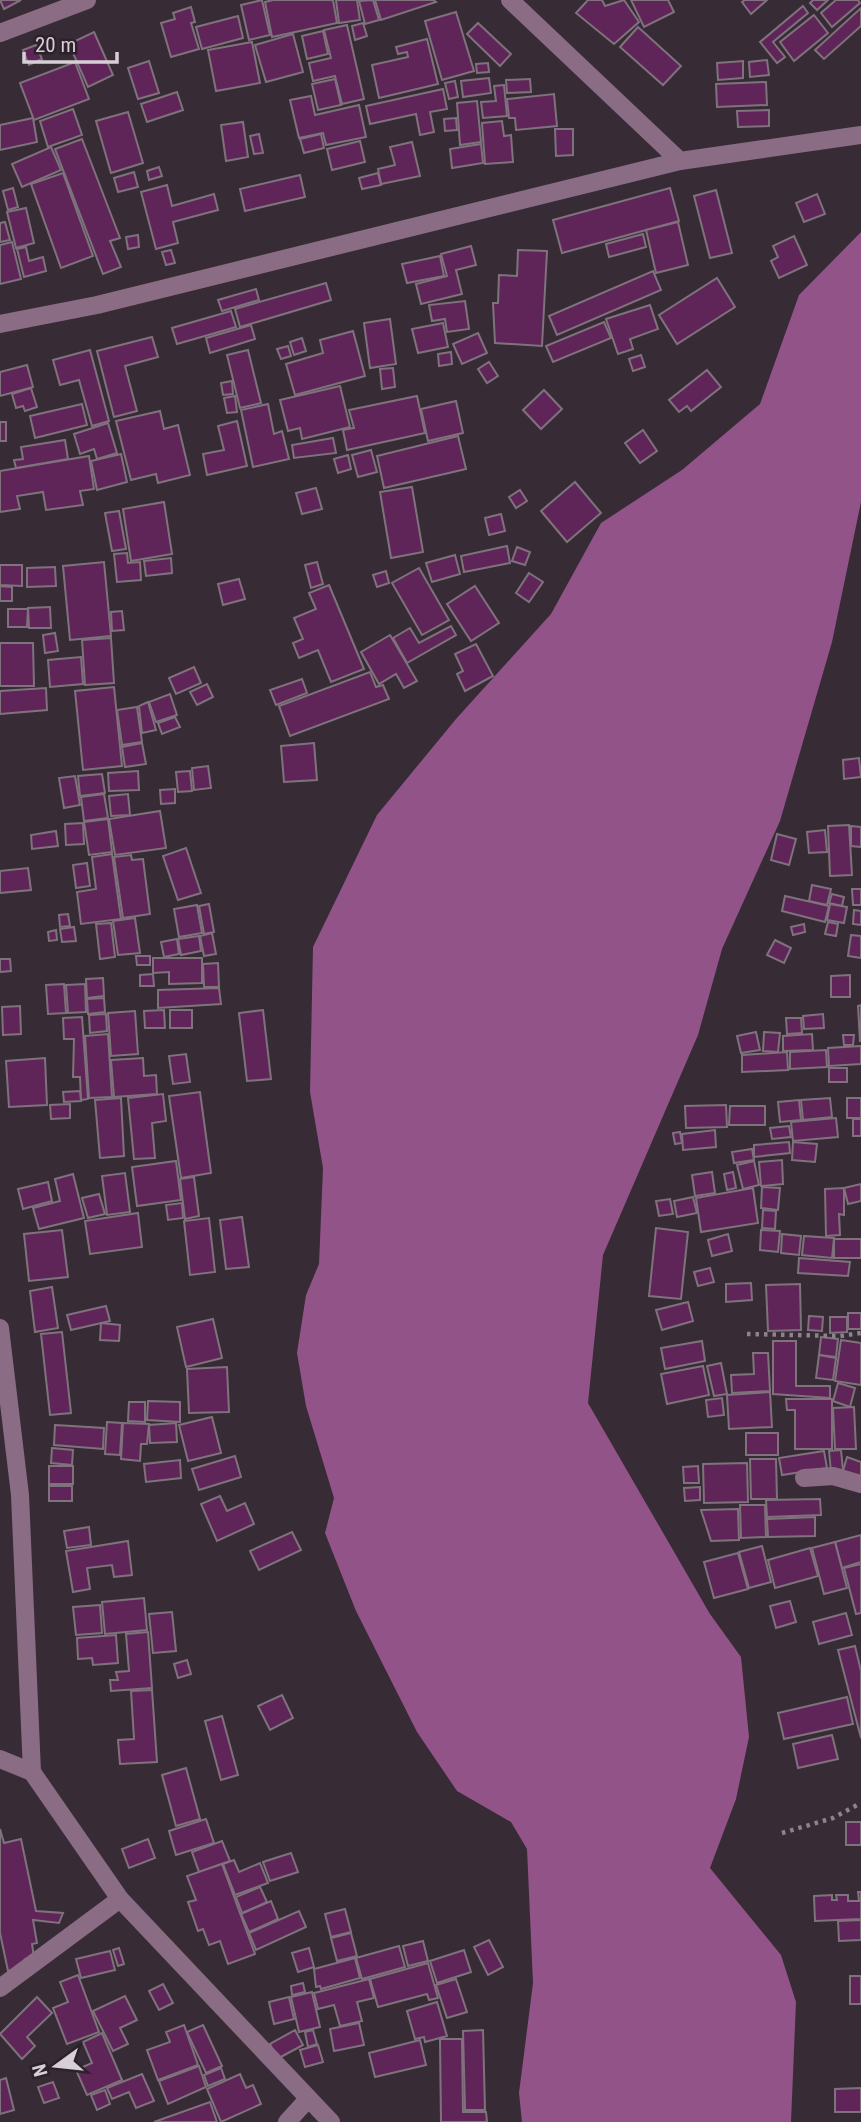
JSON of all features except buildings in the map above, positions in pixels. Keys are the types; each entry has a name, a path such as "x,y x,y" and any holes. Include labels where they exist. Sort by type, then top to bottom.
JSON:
{"street":[{"path":"0,33 87,0"},
{"path":"510,0 680,161"},
{"path":"0,324 97,305 680,161 861,135"},
{"path":"0,1328 20,1494 32,1772 120,1899 331,2122"},
{"path":"804,1478 832,1476 861,1483"},
{"path":"0,1759 32,1772"},
{"path":"0,1988 120,1899"},
{"path":"287,2122 308,2099"}],"path":[{"path":"747,1334 841,1336 861,1333"},
{"path":"782,1833 833,1818 861,1803"}],"shaded area":[{"path":"861,232 861,502 832,642 780,821 722,949 698,1035 603,1255 588,1403 710,1614 741,1657 749,1737 736,1799 710,1868 781,1955 796,2002 791,2122 522,2122 519,2093 533,1983 527,1849 511,1822 457,1791 417,1732 356,1611 325,1533 334,1498 306,1406 297,1353 306,1295 319,1264 323,1168 310,1092 313,947 377,815 456,719 551,614 601,523 682,470 760,404 799,295"}]}
